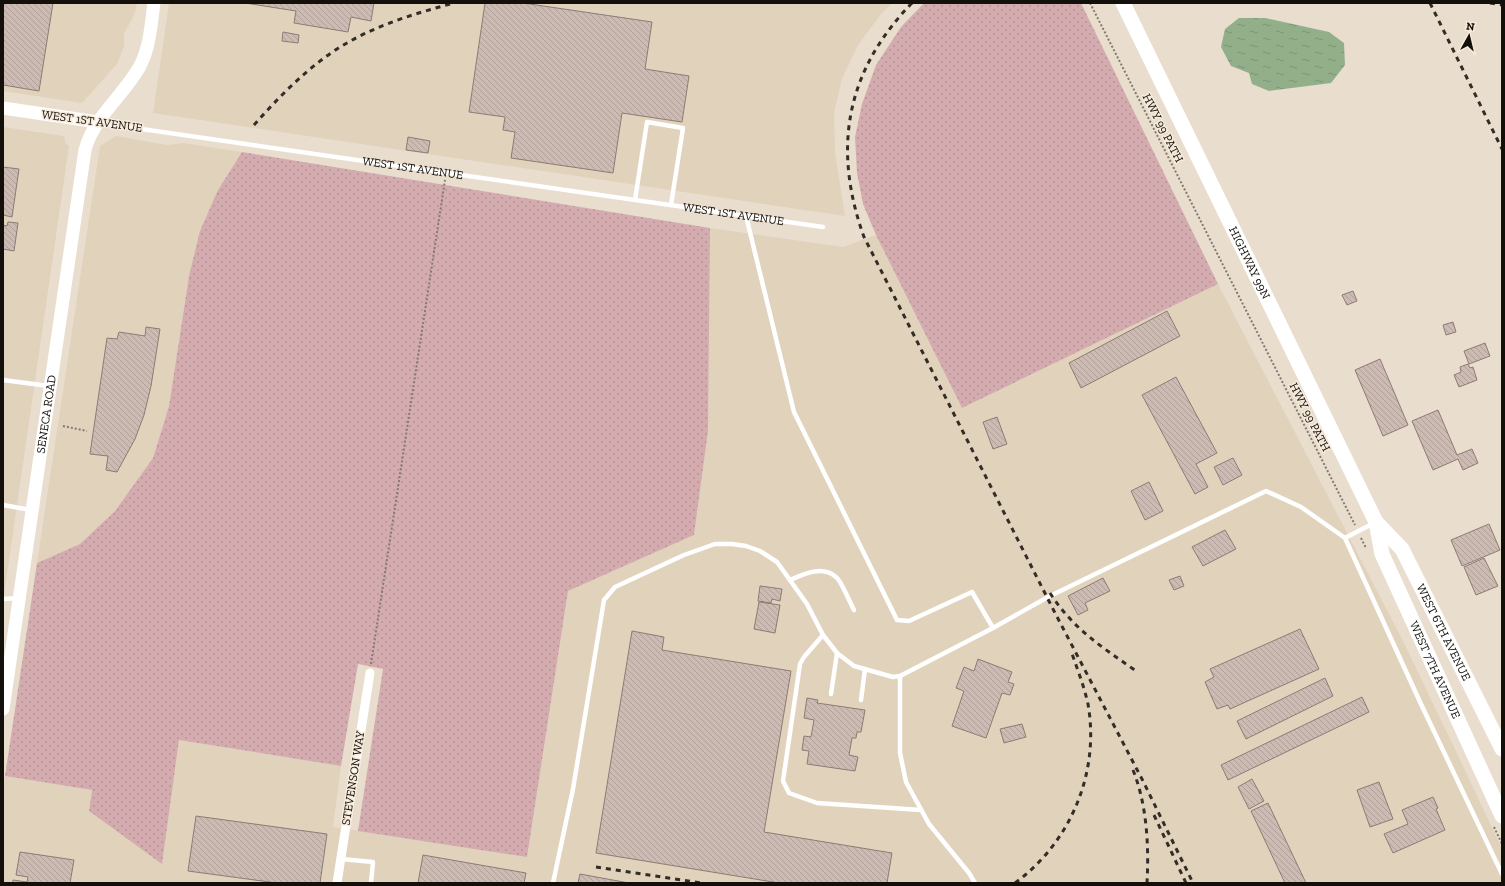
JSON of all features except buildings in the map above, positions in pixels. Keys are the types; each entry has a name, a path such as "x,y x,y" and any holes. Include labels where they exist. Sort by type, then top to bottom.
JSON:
{"main road":[{"name":"SENECA ROAD","path":"3,708 85,150 91,134 98,122 140,66 148,46 154,3"},
{"name":"HIGHWAY 99N","path":"1122,3 1376,522"},
{"name":"WEST 1ST AVENUE","path":"3,108 98,122"},
{"name":"WEST 6TH AVENUE","path":"1376,522 1402,549 1502,749"},
{"name":"WEST 7TH AVENUE","path":"1376,522 1382,554 1497,819"}],"street":[{"name":"STEVENSON WAY","path":"337,883 370,673"}],"lane":[{"name":"WEST 1ST AVENUE","path":"98,122 823,228"},
{"path":"635,200 647,122 683,128 671,206"},
{"path":"746,216 794,412 897,620 909,621 972,592 993,628"},
{"path":"3,380 50,387"},
{"path":"553,883 573,789 604,600 615,587 684,555 714,544 746,546 760,551 777,562 807,604 823,635 837,653 854,666 894,677 900,676 993,628 1051,595 1266,491 1301,507 1345,538 1420,702 1502,874"},
{"path":"3,505 32,510"},
{"path":"1345,538 1376,522"},
{"path":"790,580 806,573 823,571 837,577 854,610"},
{"path":"3,599 19,598"},
{"path":"823,635 804,657 800,664 783,781 789,793 817,803 922,810"},
{"path":"831,694 837,653"},
{"path":"861,700 865,669"},
{"path":"900,676 900,753 906,782 929,824 969,873 975,883"},
{"path":"341,859 373,862 371,883"}],"path":[{"name":"HWY 99 PATH","path":"1090,3 1367,550"},
{"path":"370,673 447,173"},
{"path":"64,426 87,431"},
{"path":"1497,819 1502,844"}],"shaded area":[{"path":"3,3 137,3 135,13 124,34 124,46 117,64 82,103 3,91"},
{"path":"169,3 892,3 881,14 858,45 842,79 834,113 835,152 845,216 153,113"},
{"path":"924,3 1081,3 1218,284 962,408 876,235 863,204 857,173 855,137 862,104 876,65 901,27"},
{"path":"3,127 64,136 66,144 69,146 3,602"},
{"path":"116,136 167,145 183,143 242,152 218,190 189,276 169,406 153,458 115,511 80,544 37,563 100,146"},
{"path":"242,152 710,228 708,431 694,535 568,591 527,857 358,831 383,669 358,664 341,766 179,740 162,864 89,811 92,790 5,776 37,563 80,544 115,511 153,458 169,406 189,276 200,231 218,190"},
{"path":"710,228 843,247 876,235 962,408 1218,284 1404,643 1462,764 1502,849 1502,883 3,883 3,791 5,776 92,790 89,811 162,863 179,740 341,766 333,827 527,856 568,591 694,535 708,431"}],"water":[{"path":"1239,18 1265,18 1329,32 1344,43 1345,65 1331,83 1269,91 1252,84 1249,73 1231,66 1221,47 1225,29"}],"railway":[{"path":"254,125 293,84 325,57 337,49 379,27 408,16 454,3"},
{"path":"912,3 890,29 872,56 859,83 851,112 848,142 849,172 854,204 864,237 1054,611 1143,781 1193,883"},
{"path":"1430,3 1502,149"},
{"path":"1490,3 1502,5"},
{"path":"1050,593 1068,617 1078,627 1136,671"},
{"path":"1015,883 1035,866 1052,847 1066,826 1077,804 1085,780 1090,755 1091,730 1088,704 1071,651"},
{"path":"1133,770 1138,783 1146,826 1148,855 1147,883"},
{"path":"1154,815 1186,883"},
{"path":"596,867 702,883"}]}
